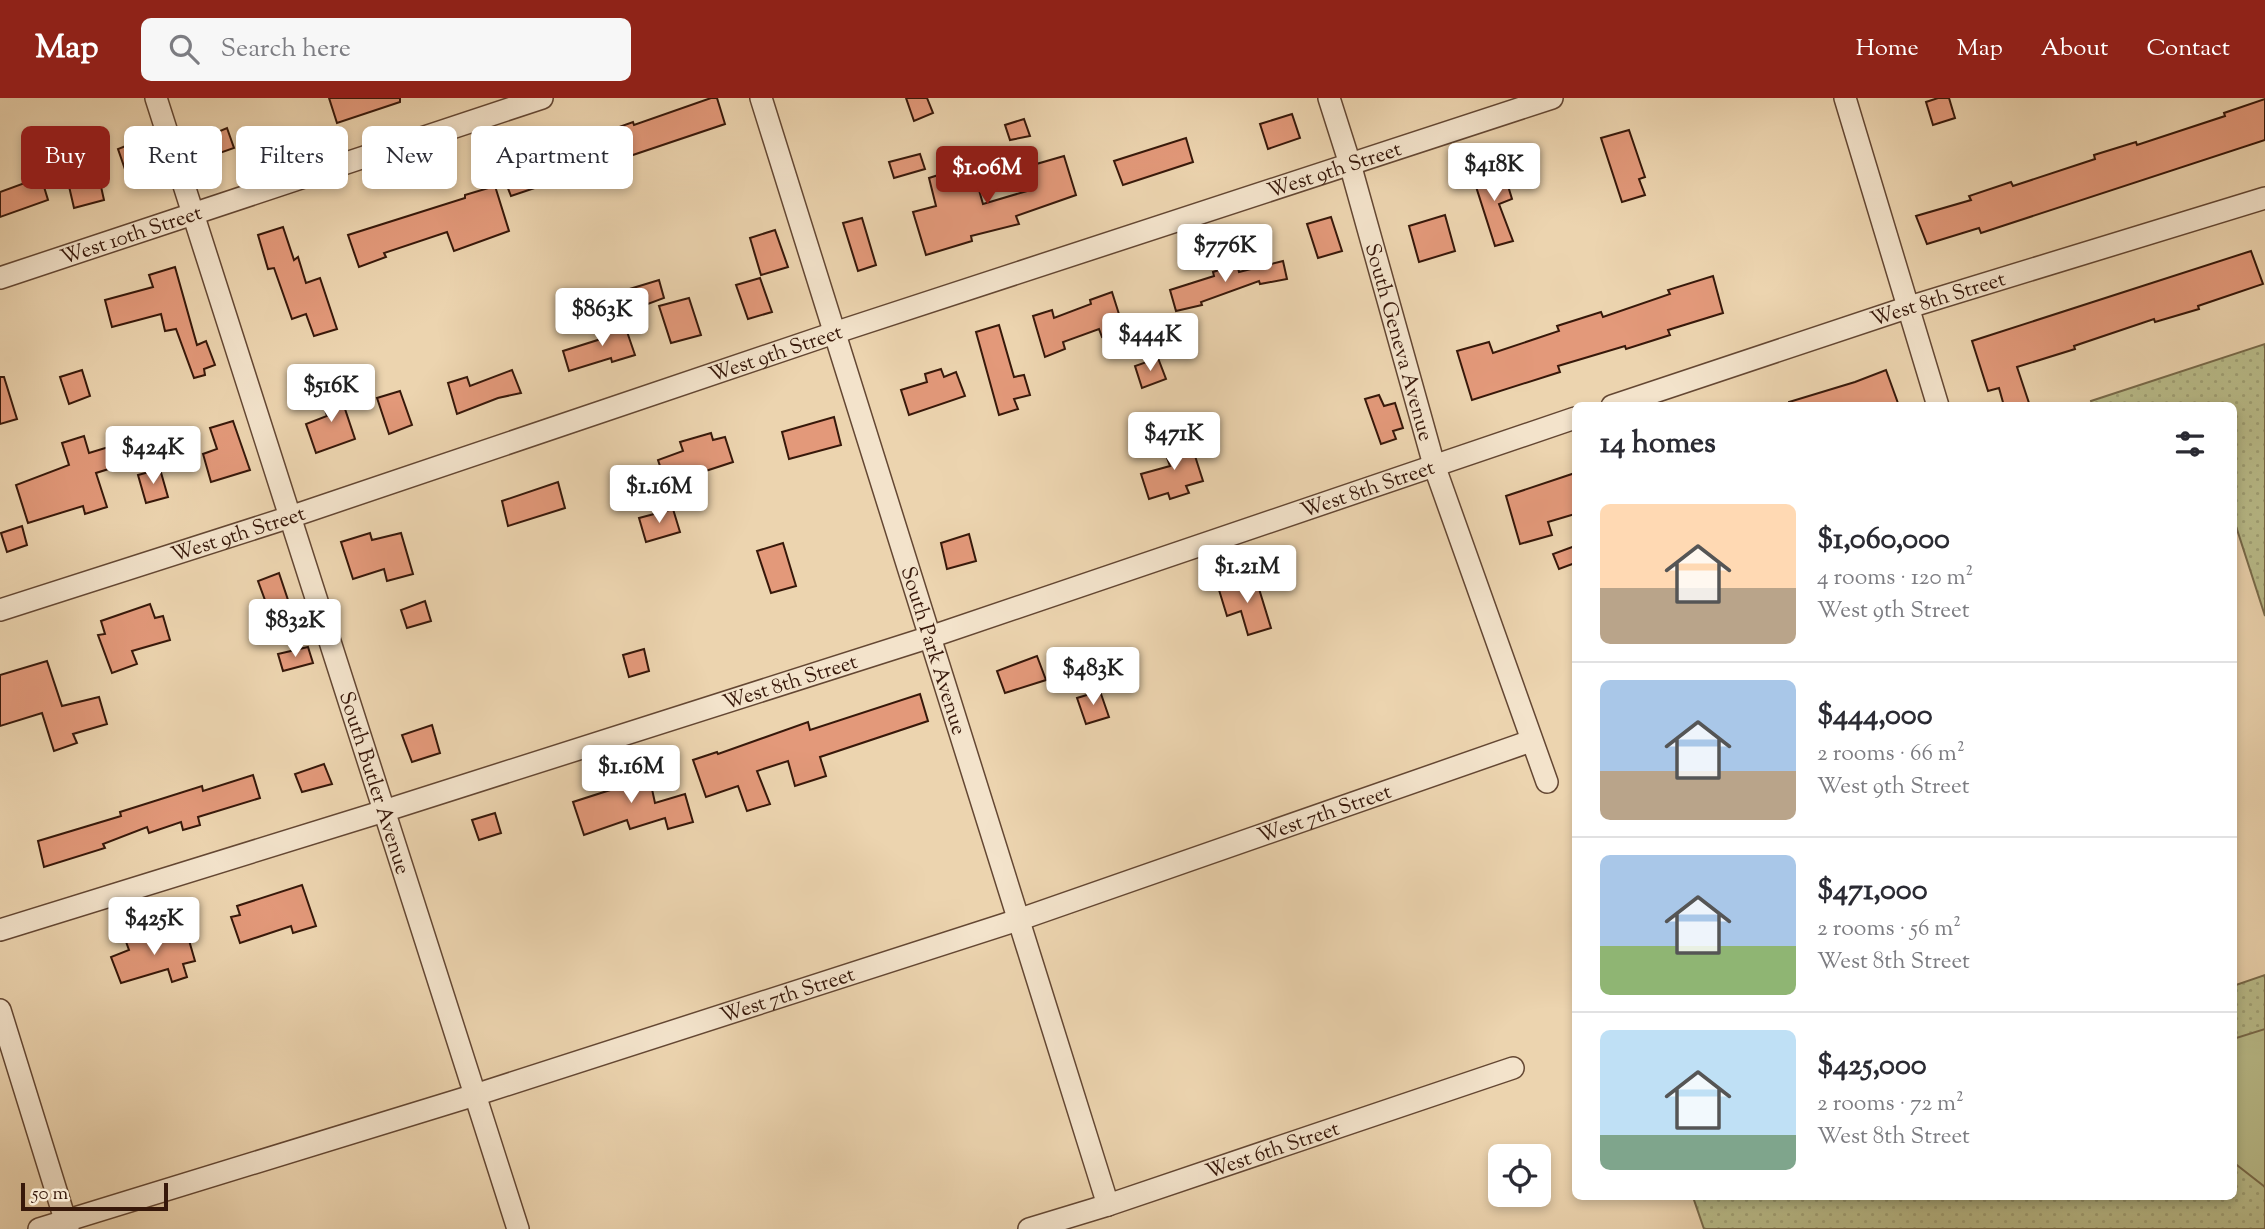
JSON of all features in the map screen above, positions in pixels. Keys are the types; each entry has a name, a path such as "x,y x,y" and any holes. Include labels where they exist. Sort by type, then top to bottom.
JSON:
{"street":[{"name":"South Butler Avenue","path":"156,98 518,1229"},
{"name":"West 10th Street","path":"0,278 542,98"},
{"name":"South Park Avenue","path":"761,98 1108,1205"},
{"name":"South Geneva Avenue","path":"1329,98 1434,465 1547,782"},
{"name":"West 9th Street","path":"0,610 290,517 834,333 1552,98"},
{"path":"1844,98 1937,402"},
{"name":"West 8th Street","path":"1624,402 1906,308 2265,198"},
{"name":"West 8th Street","path":"0,930 930,637 1572,419"},
{"name":"West 7th Street","path":"38,1229 67,1224 1018,920 1531,741"},
{"path":"0,1010 67,1224"},
{"name":"West 6th Street","path":"1029,1229 1108,1205 1513,1068"}],"green space":[{"path":"2265,344 2265,616 2237,529 2237,402 2091,401"},
{"path":"2265,975 2265,1229 1704,1229 1694,1200 2237,1200 2237,985"},
{"path":"2265,1029 2265,1187 2237,1165 2237,1038"}],"building":[{"path":"329,98 400,98 400,102 337,123"},
{"path":"711,98 717,98 725,124 633,155 633,126 622,126 633,122 634,125"},
{"path":"906,98 927,98 933,113 914,121"},
{"path":"1949,98 1955,118 1933,125 1926,102"},
{"path":"2265,99 2265,140 1981,233 1979,228 1927,244 1916,216 1971,200 1969,196 2011,182 2013,186 2095,159 2094,155 2136,142 2137,145 2225,116 2224,113"},
{"path":"1292,114 1300,138 1268,149 1260,124"},
{"path":"1024,119 1030,136 1010,140 1005,125"},
{"path":"227,128 234,148 222,152 222,130"},
{"path":"1629,130 1645,177 1639,179 1645,195 1622,202 1601,138"},
{"path":"1186,138 1193,162 1123,185 1114,161"},
{"path":"124,147 124,166 118,149"},
{"path":"920,154 925,169 894,178 889,162"},
{"path":"1064,156 1076,195 1016,216 1019,224 971,236 972,241 926,255 913,212 936,206 929,178 951,171 956,189 977,183 983,204 1027,191 1022,176 1036,171 1033,165"},
{"path":"1493,166 1498,178 1505,176 1512,199 1499,204 1513,241 1495,246 1472,174"},
{"path":"21,184 21,189 45,189 48,200 0,217 0,192"},
{"path":"70,189 102,189 104,200 74,208"},
{"path":"496,189 509,231 454,251 447,232 384,253 386,257 359,267 348,235 465,198 465,195"},
{"path":"508,189 532,189 511,196"},
{"path":"1445,215 1455,251 1419,262 1409,226"},
{"path":"1331,217 1342,251 1318,258 1307,224"},
{"path":"862,218 876,265 858,271 843,223"},
{"path":"283,227 294,260 298,257 306,283 320,278 337,329 314,336 306,314 292,319 274,268 268,269 258,235"},
{"path":"775,230 788,267 761,275 750,238"},
{"path":"2251,251 2263,284 2198,306 2199,309 2155,322 2154,319 2074,346 2075,349 2017,367 2029,402 2003,402 1999,388 1988,391 1972,341"},
{"path":"1283,261 1287,279 1260,284 1259,281 1201,302 1202,305 1176,311 1170,290 1214,276 1213,272 1237,264 1239,272"},
{"path":"175,267 197,345 206,341 215,365 204,369 205,375 194,378 176,329 165,331 161,314 112,327 105,300 153,287 149,275"},
{"path":"1713,276 1723,313 1668,330 1670,335 1558,366 1560,372 1472,400 1457,351 1489,342 1493,353 1559,331 1557,326 1601,312 1603,317 1670,294 1668,290"},
{"path":"760,278 772,312 748,319 736,285"},
{"path":"659,280 664,298 629,311 623,291"},
{"path":"1112,292 1124,330 1102,337 1099,329 1063,342 1065,349 1045,357 1033,316 1052,310 1054,318 1091,304 1090,300"},
{"path":"689,298 701,335 671,343 659,306"},
{"path":"623,320 635,355 612,362 611,358 569,371 563,351 604,338 600,328"},
{"path":"999,325 1014,377 1024,375 1030,395 1014,399 1018,409 999,415 976,332"},
{"path":"1158,358 1166,379 1142,388 1135,366"},
{"path":"941,369 944,377 956,372 965,396 909,415 901,390 927,382 925,374"},
{"path":"82,370 90,396 69,404 60,377"},
{"path":"512,370 521,393 498,398 457,414 448,383 467,377 470,386"},
{"path":"1886,370 1898,402 1789,402"},
{"path":"0,377 4,377 17,419 0,424"},
{"path":"338,388 355,439 316,453 306,424 327,416 320,394"},
{"path":"400,391 412,425 389,434 377,398"},
{"path":"1379,395 1384,406 1395,403 1403,428 1393,431 1396,439 1381,444 1365,399"},
{"path":"834,417 841,445 789,459 782,432"},
{"path":"233,421 250,470 211,482 203,454 217,449 210,428"},
{"path":"711,433 713,440 725,437 733,462 666,484 658,460 683,451 680,442"},
{"path":"84,436 89,453 125,442 131,462 96,473 107,507 85,514 83,506 28,523 16,485 69,465 62,443"},
{"path":"1189,437 1203,481 1186,486 1189,493 1170,499 1168,493 1149,499 1141,474 1170,466 1163,447"},
{"path":"160,469 168,497 146,503 138,475"},
{"path":"1572,474 1572,515 1548,522 1552,535 1520,544 1506,496"},
{"path":"558,482 565,508 508,526 502,501"},
{"path":"673,509 680,532 646,542 639,518"},
{"path":"22,526 27,545 7,552 1,533"},
{"path":"370,533 372,540 401,533 413,574 387,581 384,569 353,579 341,542"},
{"path":"969,534 976,561 947,569 941,543"},
{"path":"783,543 796,586 771,593 757,551"},
{"path":"1572,547 1572,564 1559,569 1553,554"},
{"path":"279,573 289,603 269,611 258,581"},
{"path":"1256,579 1271,628 1248,635 1241,611 1227,616 1219,590"},
{"path":"425,601 431,621 407,628 401,610"},
{"path":"150,604 155,618 163,616 170,640 132,651 137,664 112,673 98,635 105,634 101,621"},
{"path":"308,647 313,663 283,671 278,654"},
{"path":"644,649 649,671 629,677 623,655"},
{"path":"1037,656 1046,680 1005,693 997,671"},
{"path":"47,661 62,706 99,697 107,724 73,734 77,743 54,751 42,713 0,726 0,675"},
{"path":"1100,691 1109,717 1086,724 1077,698"},
{"path":"920,694 928,721 820,757 826,776 795,786 788,761 757,771 770,804 747,811 738,786 706,797 693,760 717,752 718,754 808,722 810,730"},
{"path":"432,725 440,753 412,762 402,735"},
{"path":"645,757 655,803 685,794 693,822 668,829 665,818 630,829 627,820 584,835 573,802 635,782 629,762"},
{"path":"324,764 332,784 302,792 295,774"},
{"path":"253,775 260,798 198,817 200,825 183,830 181,822 149,833 147,827 103,844 105,848 44,867 38,841 121,816 120,812 202,786 203,791"},
{"path":"495,813 501,833 479,840 472,820"},
{"path":"302,885 316,926 293,933 291,926 240,943 231,917 240,915 237,906"},
{"path":"186,930 195,961 183,964 187,977 172,982 168,969 121,983 111,957 129,950 125,939 150,931 152,940"}]}
